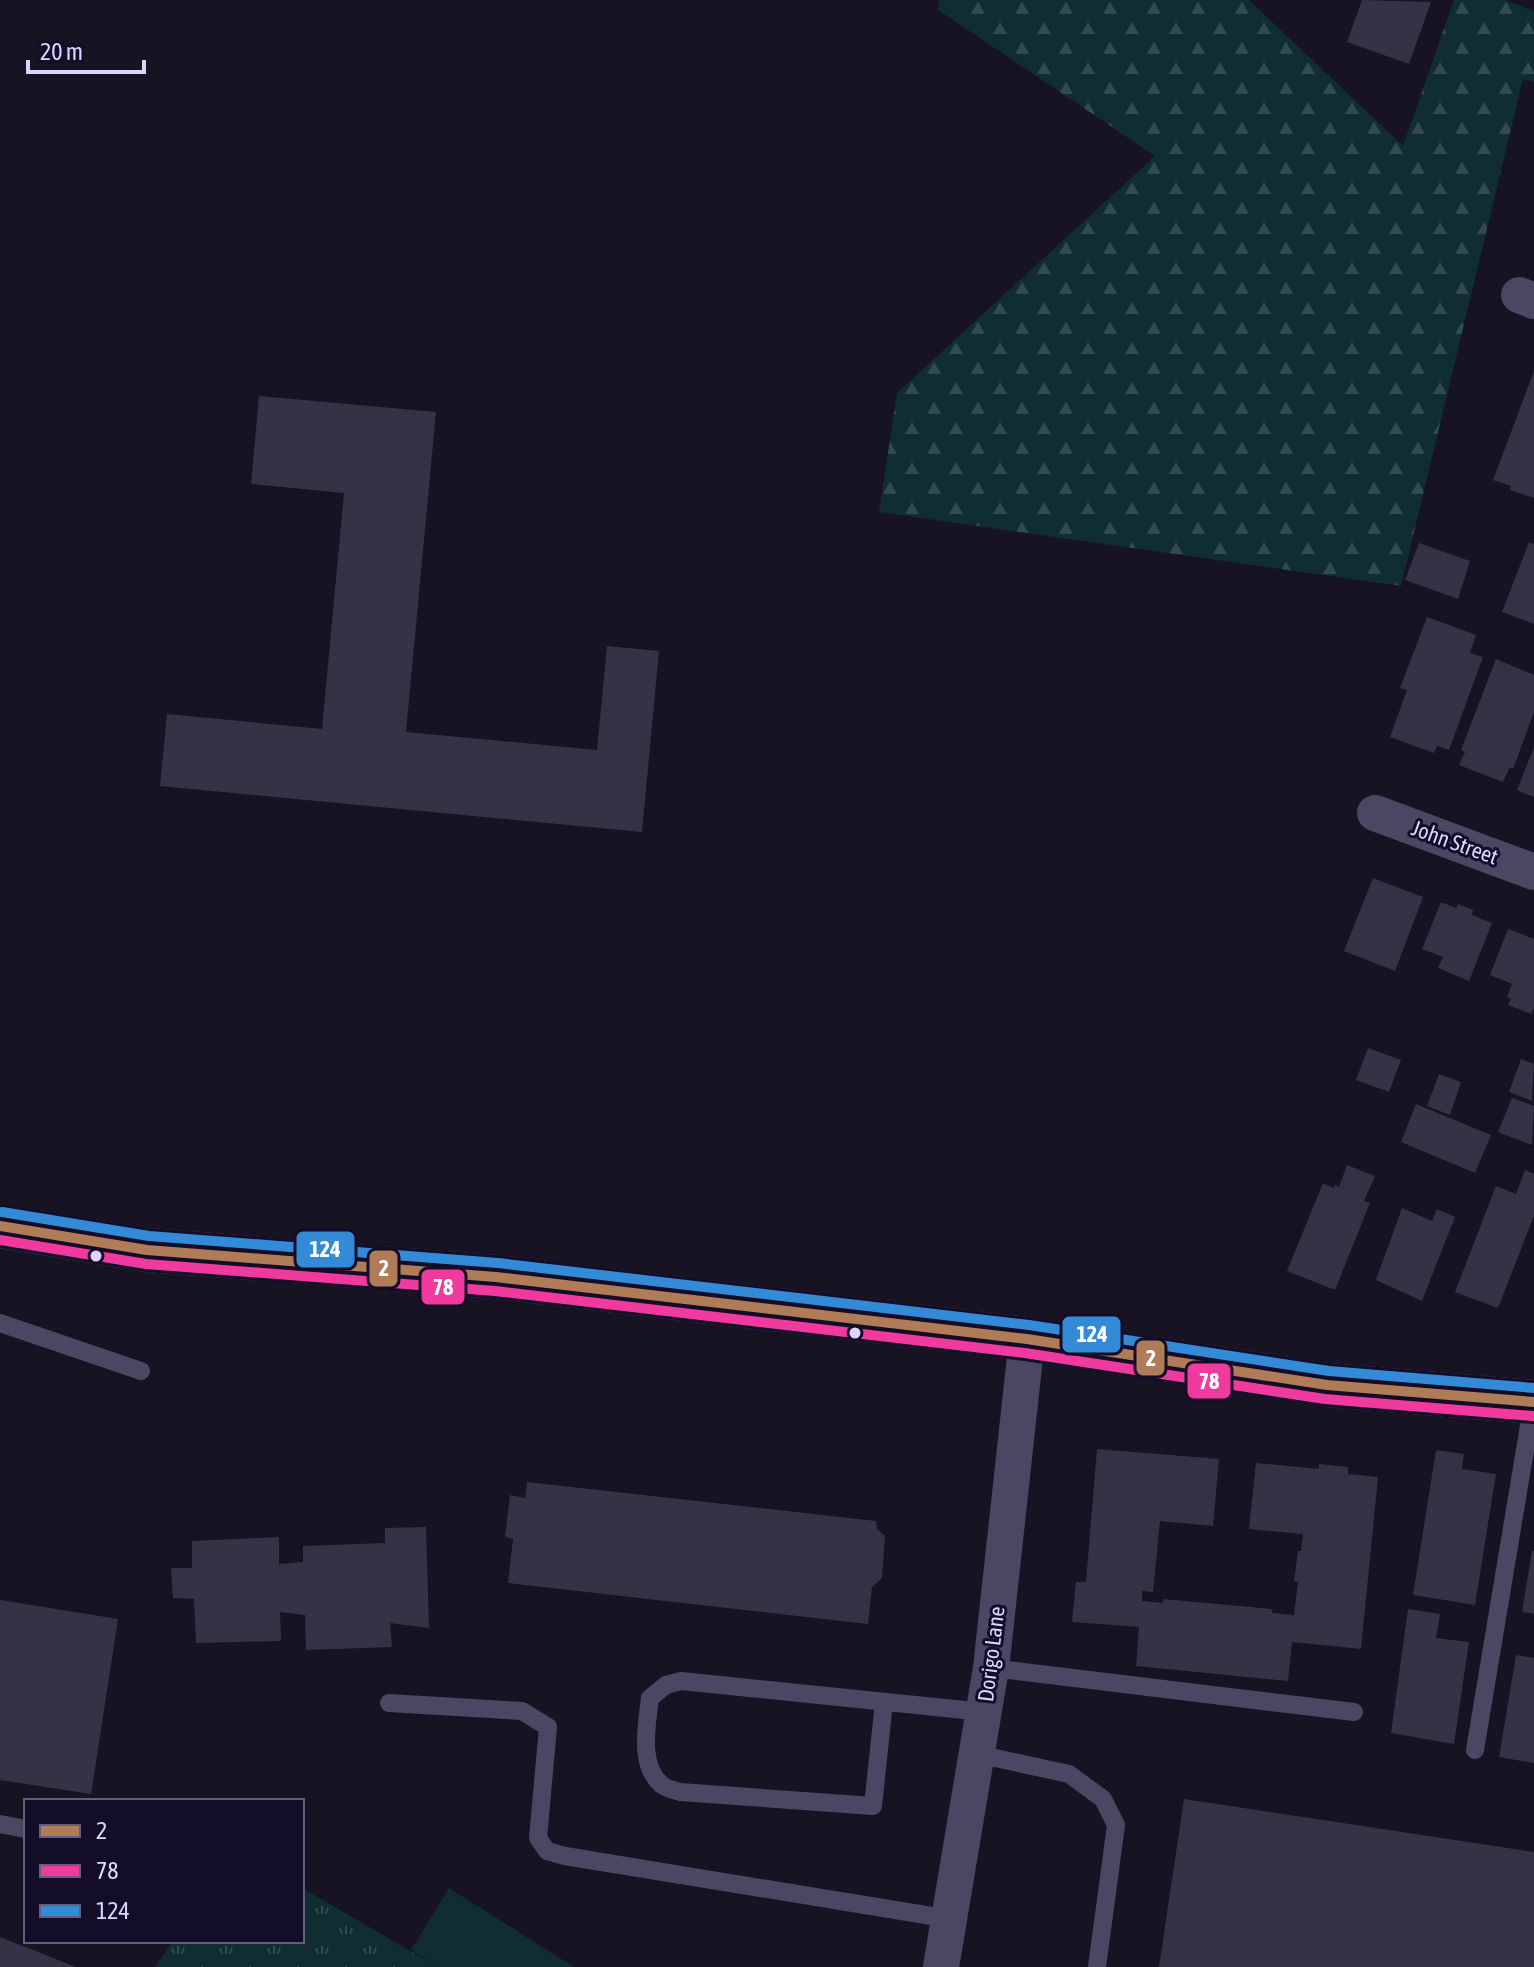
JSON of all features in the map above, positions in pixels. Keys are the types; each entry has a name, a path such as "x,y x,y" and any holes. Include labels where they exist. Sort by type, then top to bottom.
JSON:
{"main road":[{"path":"0,1226 147,1250 496,1277 1027,1339 1327,1385 1533,1402"}],"street":[{"name":"John Street","path":"1375,813 1534,872"},
{"name":"Dorigo Lane","path":"941,1967 991,1668 1027,1339"}],"lane":[{"path":"0,1323 141,1371"},
{"path":"1475,1750 1533,1402"},
{"path":"991,1668 1354,1712"},
{"path":"884,1702 873,1806 680,1792 663,1786 647,1758 650,1698 666,1685 681,1681 984,1712"},
{"path":"389,1703 522,1711 548,1727 538,1838 547,1851 950,1919"},
{"path":"977,1754 1069,1774 1103,1799 1116,1825 1097,1967"},
{"path":"0,1824 24,1829"}],"green space":[{"path":"939,0 1249,0 1403,146 1454,0 1505,0 1534,11 1534,82 1523,79 1401,586 879,512 897,393 1155,156 938,10"},
{"path":"449,1888 574,1967 438,1967 411,1950"},
{"path":"304,1889 438,1967 155,1967 172,1943 304,1943"}],"building":[{"path":"1362,0 1431,2 1409,64 1347,42"},
{"path":"1534,371 1534,498 1493,480"},
{"path":"259,396 436,412 406,732 597,750 607,646 659,651 642,832 160,786 167,714 322,729 344,493 251,484"},
{"path":"1529,542 1534,544 1534,624 1502,612"},
{"path":"1419,543 1470,561 1458,599 1405,580"},
{"path":"1427,617 1476,635 1470,653 1483,657 1449,750 1437,746 1434,753 1390,737 1407,690 1400,688"},
{"path":"1496,659 1534,675 1534,712 1513,769 1510,767 1503,782 1459,765 1465,752 1461,750"},
{"path":"1534,747 1534,797 1517,790"},
{"path":"1373,878 1423,897 1395,971 1344,951"},
{"path":"1441,902 1473,910 1472,915 1492,923 1469,981 1438,968 1443,957 1422,949"},
{"path":"1508,929 1534,939 1534,1008 1531,1014 1508,1005 1511,999 1507,997 1512,984 1490,975"},
{"path":"1368,1048 1401,1060 1389,1092 1356,1080"},
{"path":"1521,1059 1534,1064 1532,1101 1509,1092"},
{"path":"1439,1074 1461,1082 1450,1115 1427,1106"},
{"path":"1512,1098 1534,1106 1532,1145 1498,1132"},
{"path":"1416,1104 1491,1135 1475,1173 1401,1142"},
{"path":"1347,1165 1375,1176 1364,1201 1370,1203 1335,1290 1287,1271 1323,1183 1339,1187"},
{"path":"1525,1170 1534,1174 1534,1216 1498,1308 1455,1292 1496,1186 1516,1194"},
{"path":"1402,1208 1432,1221 1437,1209 1455,1217 1422,1301 1376,1280"},
{"path":"1097,1449 1219,1459 1213,1526 1160,1521 1153,1592 1142,1591 1142,1601 1163,1603 1163,1599 1272,1609 1272,1613 1294,1615 1298,1582 1294,1581 1303,1534 1249,1529 1256,1463 1319,1469 1319,1464 1348,1467 1348,1474 1378,1477 1361,1649 1292,1642 1288,1681 1136,1666 1139,1627 1072,1622 1076,1582 1086,1582"},
{"path":"1436,1450 1464,1454 1462,1469 1496,1474 1475,1605 1413,1595"},
{"path":"527,1482 876,1521 877,1529 885,1536 882,1578 872,1587 868,1624 508,1583 513,1539 505,1537 510,1495 525,1498"},
{"path":"426,1527 429,1628 390,1623 392,1647 306,1650 305,1615 280,1612 281,1641 196,1643 194,1599 173,1598 171,1568 192,1568 192,1541 279,1537 279,1564 303,1562 303,1546 385,1543 385,1528"},
{"path":"1534,1551 1534,1614 1522,1612"},
{"path":"0,1600 118,1619 91,1794 0,1780"},
{"path":"1408,1609 1440,1614 1436,1638 1469,1642 1454,1744 1391,1733"},
{"path":"1516,1655 1534,1658 1534,1763 1499,1757"},
{"path":"1184,1799 1534,1852 1534,1967 1159,1967"},
{"path":"0,1937 76,1967 0,1967"}],"transit line":[{"name":"124","path":"2,1212 149,1236 498,1263 1029,1325 1329,1371 1534,1388"},
{"name":"2","path":"0,1226 147,1250 496,1277 1027,1339 1327,1385 1534,1402"},
{"name":"78","path":"0,1240 146,1264 495,1291 1025,1353 1325,1399 1533,1416"}]}
